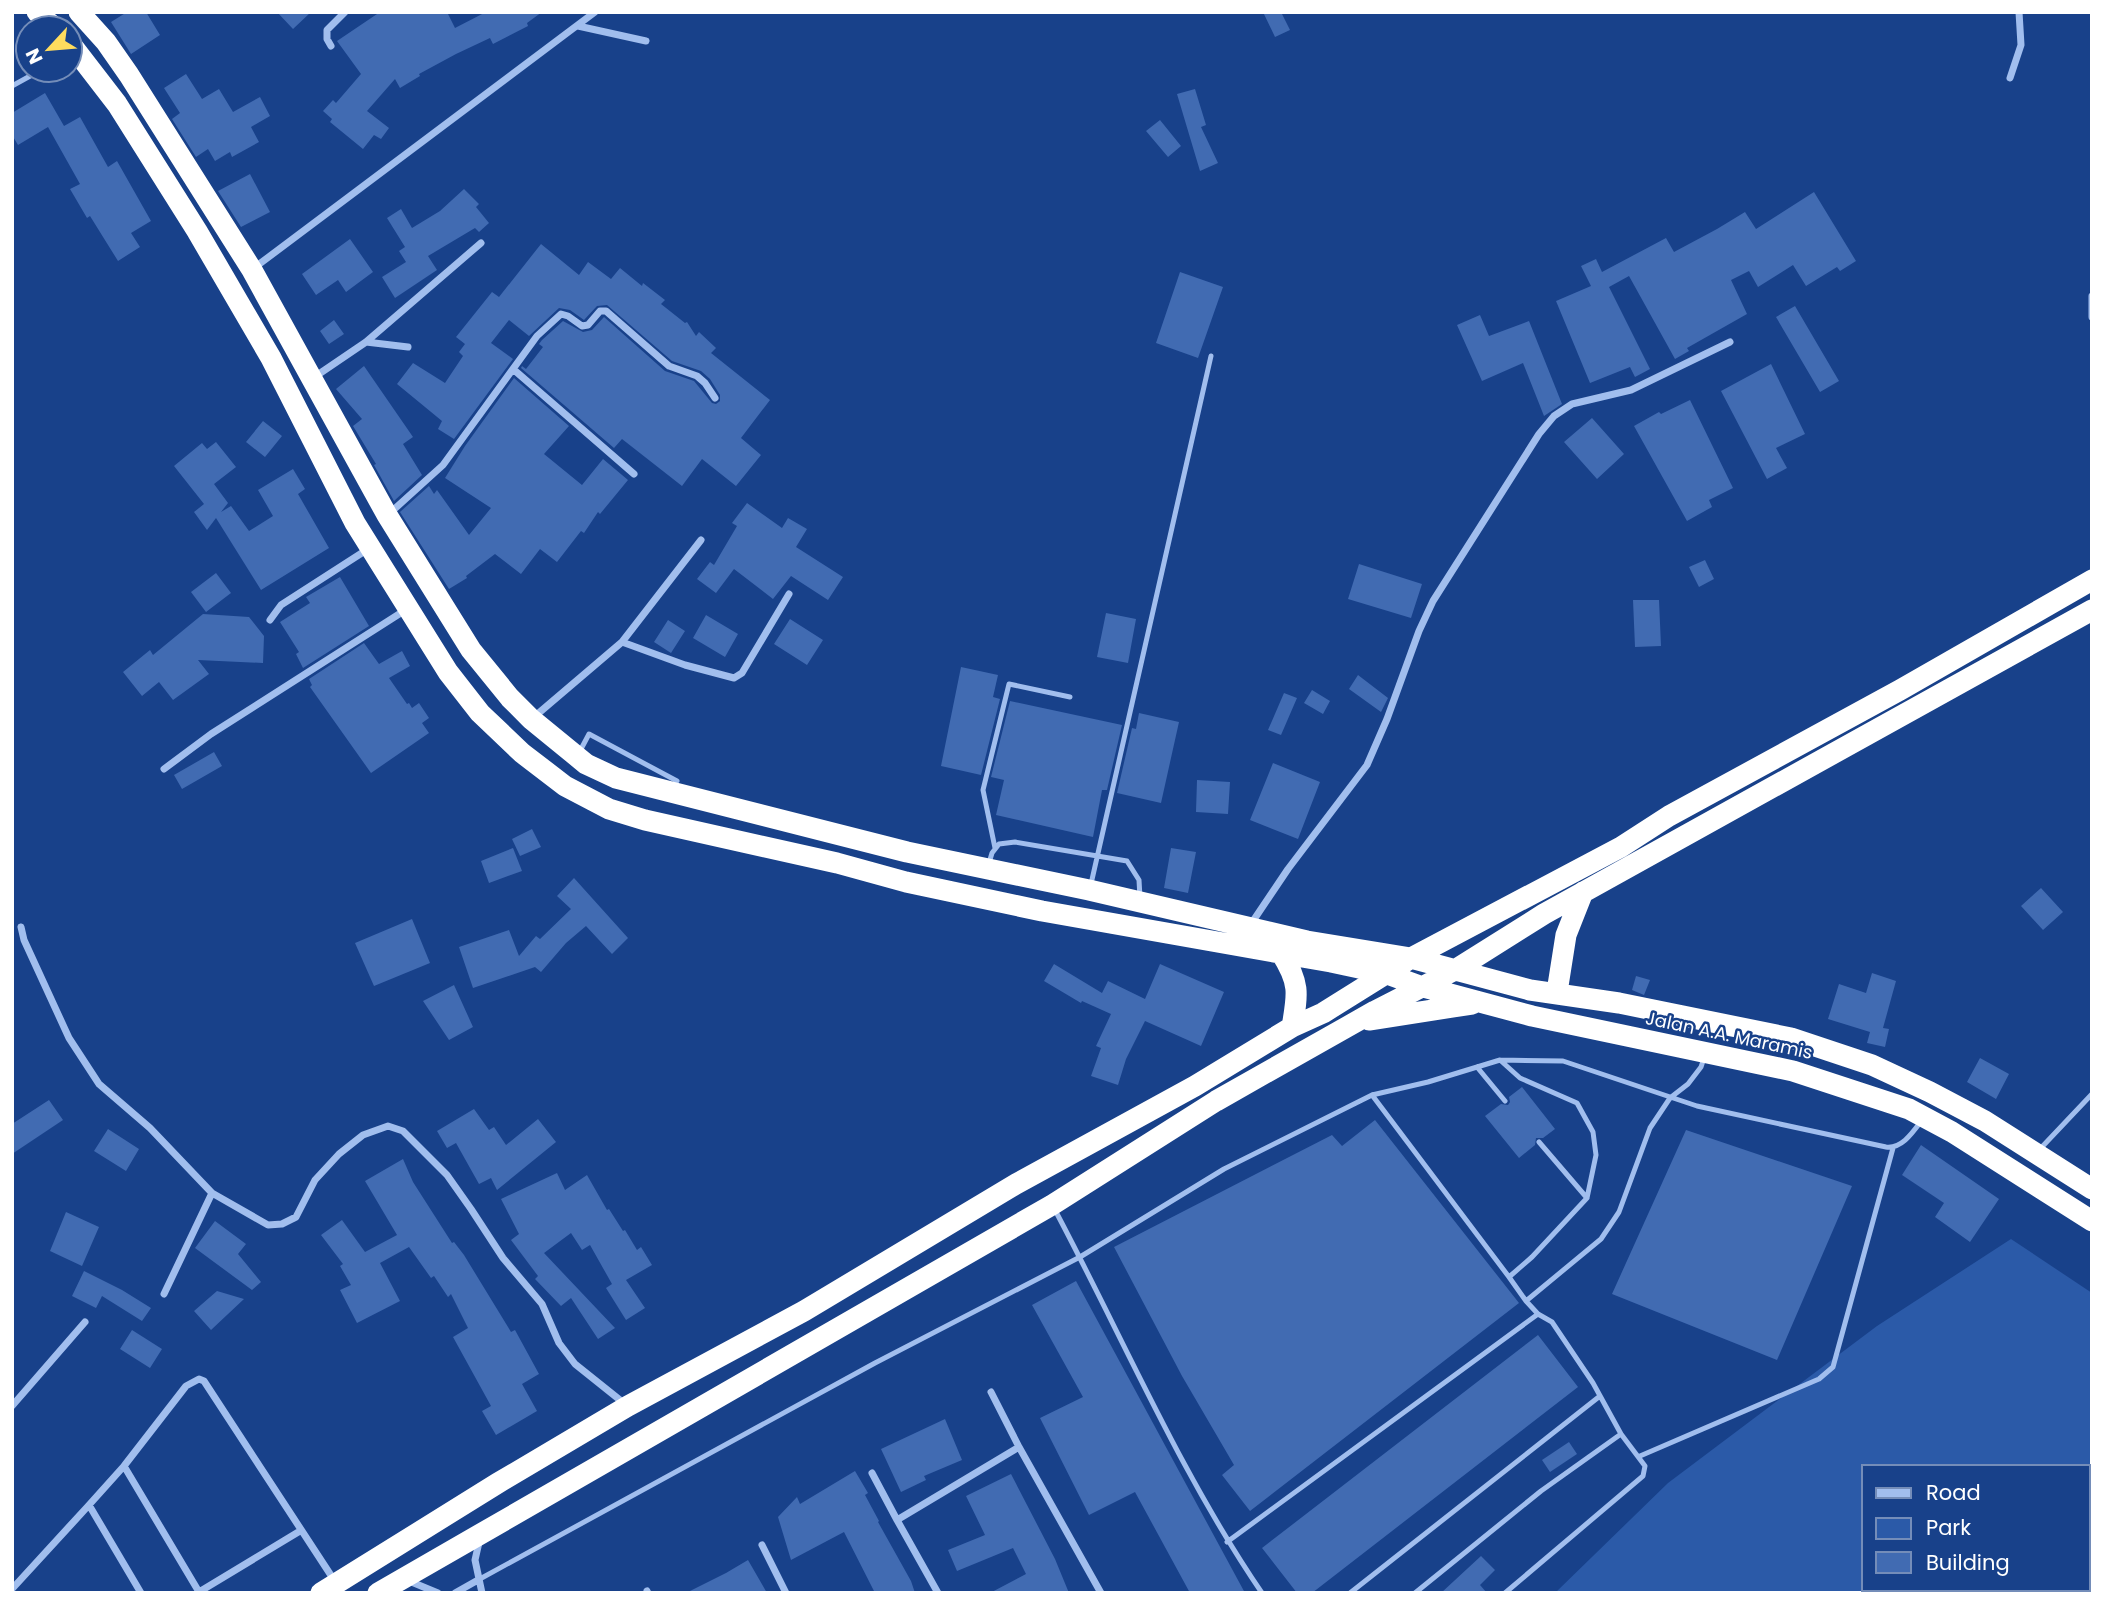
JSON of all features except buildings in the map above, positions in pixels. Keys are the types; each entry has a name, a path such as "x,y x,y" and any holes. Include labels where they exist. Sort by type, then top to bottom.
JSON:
{"highway":[{"path":"79,12 106,42 121,64 251,270 387,516 471,650 531,719 586,764 616,778 907,852 1089,890 1249,928 1411,958 1530,990 1557,992 1791,1038 1851,1057 1953,1103 2092,1189"},
{"name":"Jalan A.A. Maramis","path":"84,64 117,104 204,243 271,358 355,523 448,672 480,713 522,753 565,786 609,809 666,825 1028,909 1331,961 1387,974 1478,1003 1823,1079 1909,1110 1952,1132 2092,1221"},
{"path":"329,1588 628,1406 804,1311 1016,1184 1195,1086 1292,1027 1323,1013 1411,958 1621,847 1669,816 1900,691 2092,580"},
{"path":"378,1593 1052,1205 1216,1101 1420,986 1455,970 1583,892 1677,839 2092,610"},
{"path":"1669,816 1677,839"},
{"path":"1557,992 1566,935 1583,892"},
{"path":"1281,953 1294,973 1297,991 1292,1027"},
{"path":"1354,1023 1478,1003"}],"street":[{"path":"331,46 327,39 327,30 345,12"},
{"path":"251,270 595,12"},
{"path":"2010,78 2021,45 2019,12"},
{"path":"578,26 646,41"},
{"path":"311,379 366,342 481,243"},
{"path":"2092,296 2092,317"},
{"path":"387,516 443,465 541,331 558,316 565,314 584,326 602,311 612,316 669,366 697,376 715,398"},
{"path":"366,342 408,347"},
{"path":"1249,928 1288,869 1367,765 1433,601 1539,434 1554,416 1572,404 1631,390 1730,342"},
{"path":"513,369 634,474"},
{"path":"531,719 622,642 701,540"},
{"path":"270,620 281,605 370,548"},
{"path":"622,642 685,665 734,678 742,673 789,594"},
{"path":"164,769 211,734 407,608"},
{"path":"21,927 24,940 69,1038 99,1084 149,1128 212,1193 268,1225 282,1224 296,1217 315,1180 355,1141 363,1135 388,1126 403,1131 447,1175 503,1258 542,1304 559,1343 575,1364 628,1406"},
{"path":"164,1294 212,1193"},
{"path":"12,1406 85,1322"},
{"path":"12,1589 124,1466 186,1386 195,1380 204,1381 300,1531 329,1588"},
{"path":"991,1392 1101,1593"},
{"path":"897,1520 1019,1447"},
{"path":"124,1466 198,1592 300,1531"},
{"path":"872,1473 938,1593"},
{"path":"89,1505 141,1593"},
{"path":"480,1534 475,1560 482,1593"},
{"path":"762,1545 786,1593"},
{"path":"402,1579 438,1593"},
{"path":"455,1593 478,1580"}],"lane":[{"path":"1089,890 1211,356"},
{"path":"995,848 983,790 1009,684 1070,697"},
{"path":"577,757 589,734 677,781"},
{"path":"988,869 990,859 999,844 1016,842 1127,861 1139,880 1139,902"},
{"path":"1526,1301 1601,1239 1619,1212 1650,1128 1670,1098 1688,1084 1701,1067 1705,1052"},
{"path":"1500,1060 1520,1078 1577,1103 1593,1132 1596,1155 1587,1198 1509,1277"},
{"path":"478,1580 875,1363 1080,1257 1224,1169 1372,1095 1429,1082 1500,1060 1563,1061 1697,1106 1893,1148"},
{"path":"1477,1067 1504,1101"},
{"path":"2035,1153 2092,1094"},
{"path":"1372,1095 1526,1301 1538,1314 1552,1322 1621,1434 1645,1466 1643,1476 1506,1593"},
{"path":"1640,1456 1819,1379 1833,1367 1893,1148 1905,1140 1924,1118"},
{"path":"1539,1142 1587,1198"},
{"path":"1052,1205 1192,1479 1227,1542 1262,1593"},
{"path":"1227,1542 1538,1314"},
{"path":"1350,1593 1600,1396"},
{"path":"1415,1593 1541,1491 1621,1434"}],"green space":[{"path":"2011,1239 2092,1293 2092,1593 1555,1593 1668,1483 1877,1326"}]}
